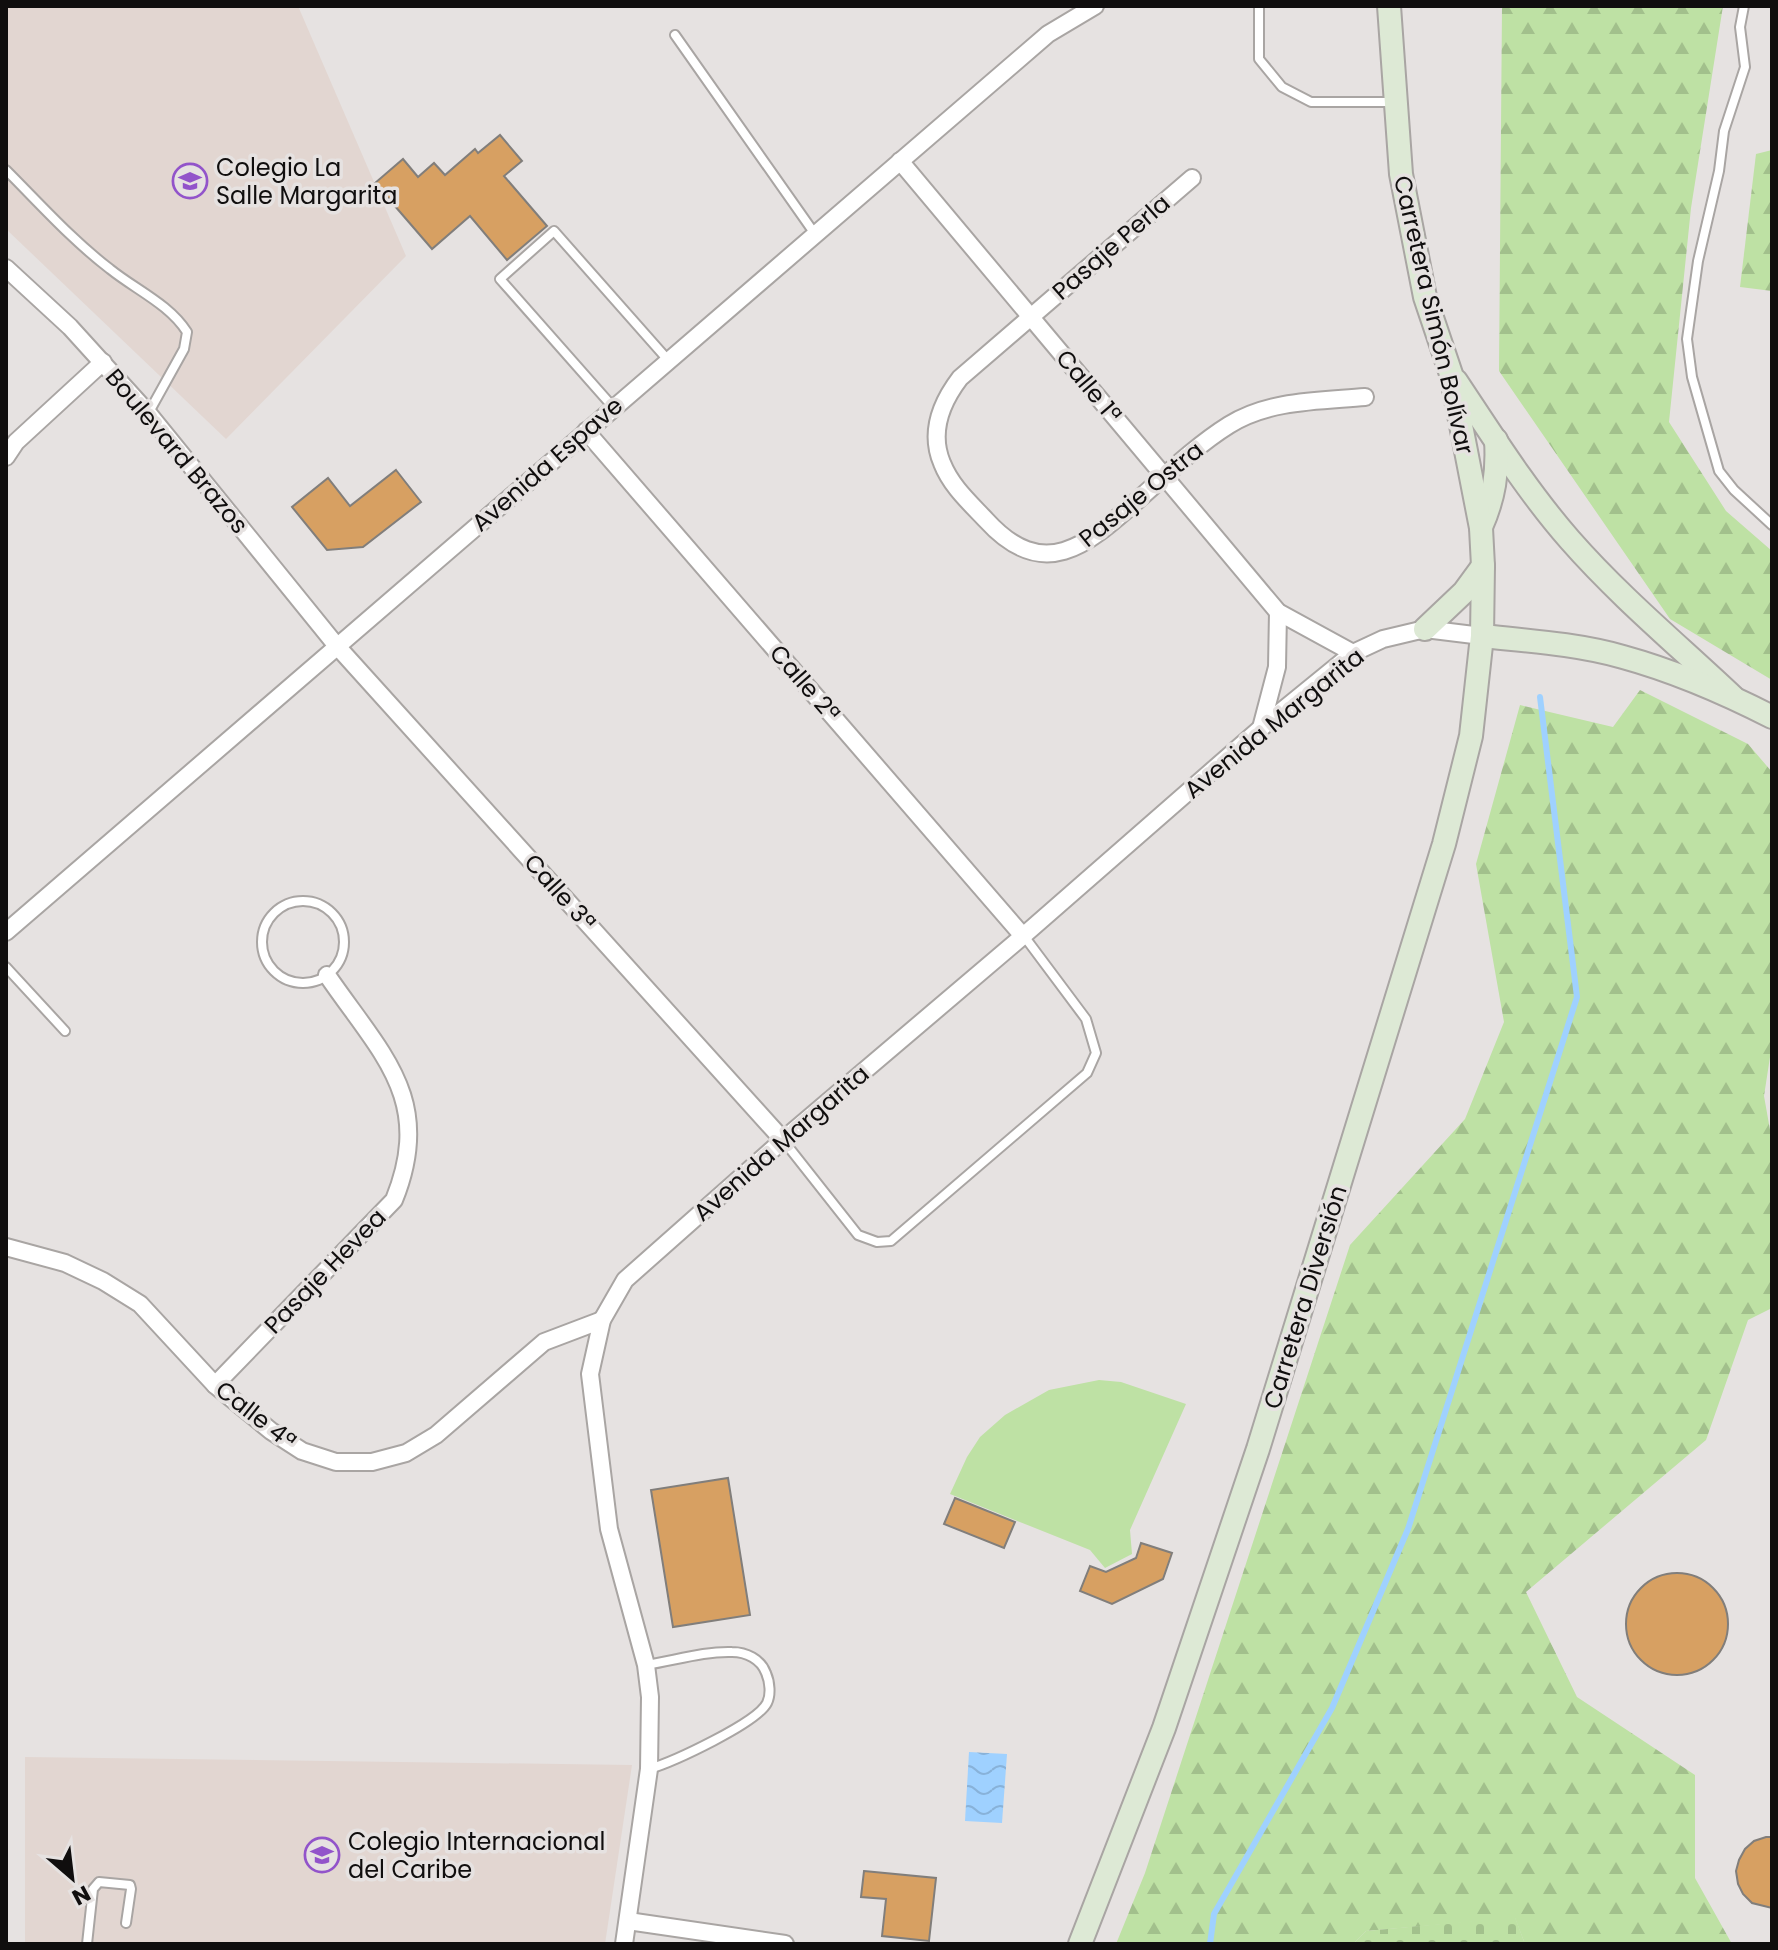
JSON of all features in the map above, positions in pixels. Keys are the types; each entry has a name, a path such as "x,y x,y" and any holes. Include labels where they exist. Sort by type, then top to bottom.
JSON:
{"main road":[{"name":"Carretera Simón Bolívar","path":"1389,6 1401,174 1425,297 1451,374 1481,528 1482,636"},
{"path":"1451,374 1540,503 1591,563 1733,697"},
{"name":"Carretera Simón Bolívar","path":"1481,528 1496,483 1496,440"},
{"path":"1425,629 1464,592 1483,566"},
{"path":"1482,636 1538,641 1622,656 1733,697 1772,717"},
{"name":"Carretera Diversión","path":"1080,1944 1164,1728 1258,1449 1421,923 1471,736 1482,636"}],"street":[{"name":"Avenida Espave","path":"6,932 1048,34 1095,6"},
{"name":"Calle 1ª","path":"900,161 1278,612"},
{"name":"Pasaje Perla","path":"1030,316 1192,178"},
{"name":"Boulevard Brazos","path":"6,268 70,327 148,413 336,645"},
{"name":"Pasaje Ostra","path":"1030,316 960,378 946,396 938,416 936,437 939,458 957,490 994,530 1012,544 1033,551 1055,553 1077,548 1098,535 1228,426 1255,411 1281,405 1365,397"},
{"path":"6,457 16,442 103,362"},
{"name":"Calle 2ª","path":"586,431 1023,936"},
{"path":"1261,728 1277,667 1278,612 1353,653"},
{"name":"Avenida Margarita","path":"624,1944 649,1769 650,1697 646,1665 609,1529 590,1374 602,1320 625,1280 1261,728 1353,653 1383,639 1425,629 1482,636"},
{"name":"Calle 3ª","path":"336,645 783,1140"},
{"name":"Pasaje Hevea","path":"215,1385 394,1200 404,1175 410,1127 405,1097 393,1071 327,975"},
{"name":"Calle 4ª","path":"6,1247 65,1263 103,1281 140,1304 215,1385 271,1431 302,1451 336,1462 372,1462 406,1453 436,1435 544,1342 602,1320"},
{"path":"628,1921 785,1944"}],"lane":[{"path":"1259,6 1259,59 1282,87 1311,102 1396,102"},
{"path":"1744,6 1740,27 1745,67 1724,131 1687,339 1692,377 1719,471 1734,490 1772,525"},
{"path":"675,35 815,234"},
{"path":"6,170 98,259 177,316 187,332 184,349 148,413"},
{"path":"613,407 500,279 554,231 668,360"},
{"path":"304,900 317,902 337,918 343,929 342,955 327,975 314,982 300,983 275,972 266,960 262,947 263,933 268,920 278,909 304,900"},
{"path":"783,1140 858,1235 877,1242 891,1241 903,1231 1087,1073 1096,1053 1086,1019 1023,936"},
{"path":"6,967 65,1031"},
{"path":"646,1665 731,1652 746,1654 764,1668 770,1692 767,1703 756,1716 675,1760 649,1769"},
{"path":"87,1944 93,1889 99,1882 130,1885 126,1923"}],"shaded area":[{"name":"Colegio La Salle Margarita","path":"6,6 298,6 406,256 226,439 6,229"},
{"name":"Colegio Internacional del Caribe","path":"25,1757 632,1765 605,1944 25,1944"}],"green space":[{"path":"1502,6 1723,6 1691,208 1669,422 1726,511 1772,551 1772,680 1670,619 1499,371"},
{"path":"1772,150 1772,291 1740,287 1756,154"},
{"path":"1640,690 1748,744 1772,772 1772,1044 1764,1096 1772,1141 1772,1308 1748,1320 1706,1440 1526,1592 1577,1697 1695,1775 1695,1878 1732,1944 1525,1944 1515,1918 1366,1931 1353,1944 1116,1944 1145,1873 1350,1245 1465,1119 1504,1022 1476,864 1520,705 1613,727"},
{"path":"1099,1380 1121,1382 1186,1404 1130,1530 1132,1554 1105,1568 1090,1550 950,1494 980,1437 1005,1415 1049,1390"},
{"path":"1515,1917 1525,1944 1353,1944 1366,1931"}],"water":[{"path":"969,1752 1007,1754 1002,1823 965,1821"}],"building":[{"path":"500,135 522,161 504,176 547,226 507,260 470,216 432,249 375,183 403,159 418,177 434,163 445,175 475,149 478,153"},
{"path":"396,470 421,502 363,547 327,550 292,507 328,478 350,506"},
{"path":"728,1478 750,1615 673,1627 651,1490"},
{"path":"955,1498 1015,1522 1004,1548 944,1524"},
{"path":"1141,1543 1172,1553 1163,1579 1112,1604 1080,1591 1090,1566 1106,1572 1136,1558"},
{"path":"1677,1573 1697,1577 1713,1588 1724,1604 1728,1624 1724,1644 1713,1660 1697,1671 1677,1675 1657,1671 1641,1660 1630,1644 1626,1624 1630,1604 1641,1588 1657,1577"},
{"path":"1772,1837 1772,1908 1752,1903 1743,1894 1736,1871 1745,1849 1754,1841"},
{"path":"864,1871 936,1878 929,1941 882,1936 886,1899 861,1897"}],"waterway":[{"path":"1210,1944 1214,1914 1332,1708 1408,1529 1577,997 1540,697"}],"place":[{"name":"Colegio La Salle Margarita","path":"190,181"},
{"name":"Colegio Internacional del Caribe","path":"322,1855"}]}
